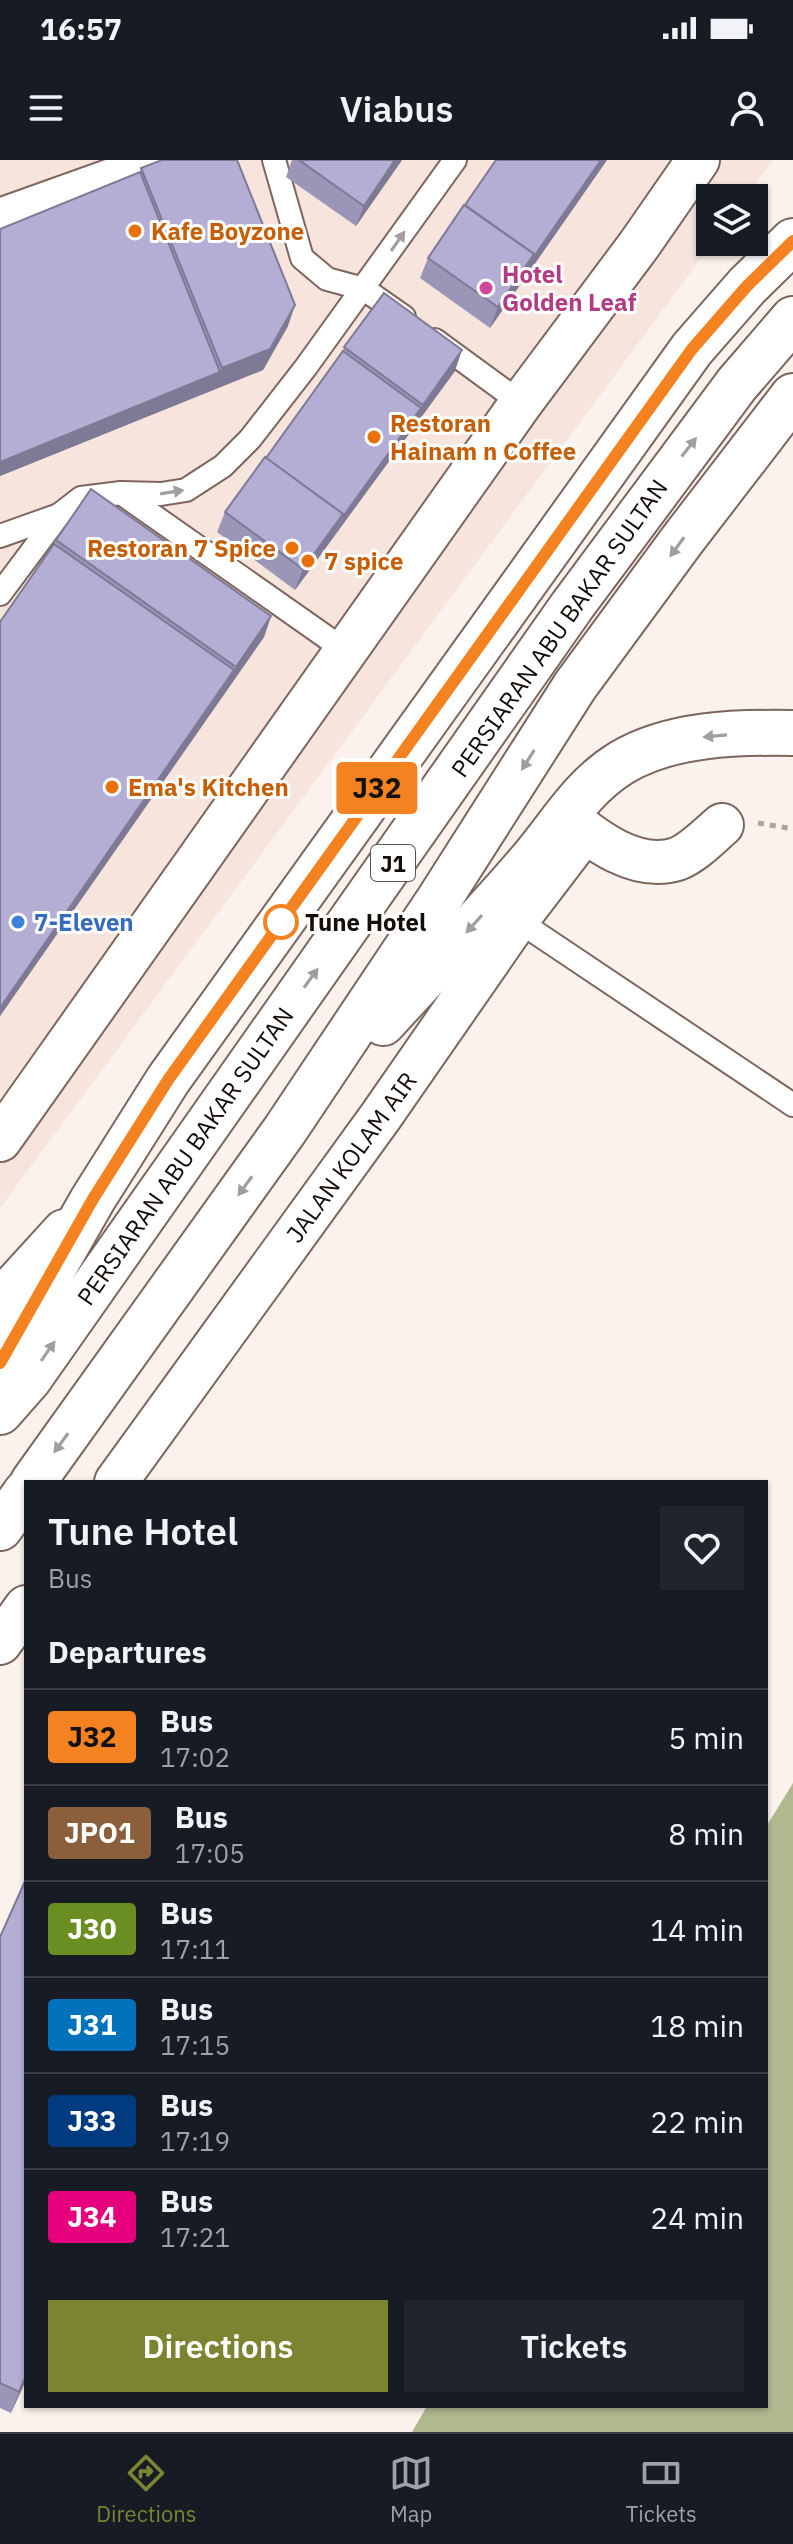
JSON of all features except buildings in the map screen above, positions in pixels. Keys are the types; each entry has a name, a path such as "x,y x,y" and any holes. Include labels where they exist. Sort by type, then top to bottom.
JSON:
{"highway":[{"path":"0,1362 93,1199 168,1080 692,349 747,286 793,241"},
{"name":"PERSIARAN ABU BAKAR SULTAN","path":"0,1412 29,1379 572,606 737,384 793,319"},
{"name":"PERSIARAN ABU BAKAR SULTAN","path":"34,1480 285,1130 438,901 575,686 793,396"},
{"path":"285,1130 526,866 575,824 581,794 622,763 659,747 702,737 751,732 793,733"},
{"path":"0,1528 24,1495"}],"street":[{"path":"0,220 168,160"},
{"path":"0,1140 521,403 698,160"},
{"path":"575,824 625,855 646,863 678,859 736,824"},
{"name":"JALAN KOLAM AIR","path":"117,1480 381,1116 517,920 575,824"},
{"path":"0,1301 93,1199"},
{"path":"0,1643 24,1610"}],"lane":[{"path":"274,160 302,258 327,279 364,289 521,403"},
{"path":"0,594 59,515 81,498 186,490 223,466 250,439 364,289 455,160"},
{"path":"121,493 346,651"},
{"path":"0,536 59,515"},
{"path":"517,920 793,1105"}],"path":[{"path":"736,824 793,829"}],"shaded area":[{"path":"0,160 773,160 755,184 696,184 696,256 703,256 0,1208"}],"green space":[{"path":"793,1783 793,2432 412,2432 426,2408 768,2408 768,1824"}],"bus line":[{"name":"J32","path":"0,1363 93,1199 168,1080 692,349 747,286 793,241"}],"place":[{"name":"Kafe Boyzone","path":"135,231"},
{"name":"Hotel Golden Leaf","path":"486,288"},
{"name":"Restoran Hainam n Coffee","path":"374,437"},
{"name":"Restoran 7 Spice","path":"292,548"},
{"name":"7 spice","path":"308,561"},
{"name":"Ema's Kitchen","path":"112,787"},
{"name":"7-Eleven","path":"18,922"},
{"name":"Tune Hotel","path":"281,922"}]}
